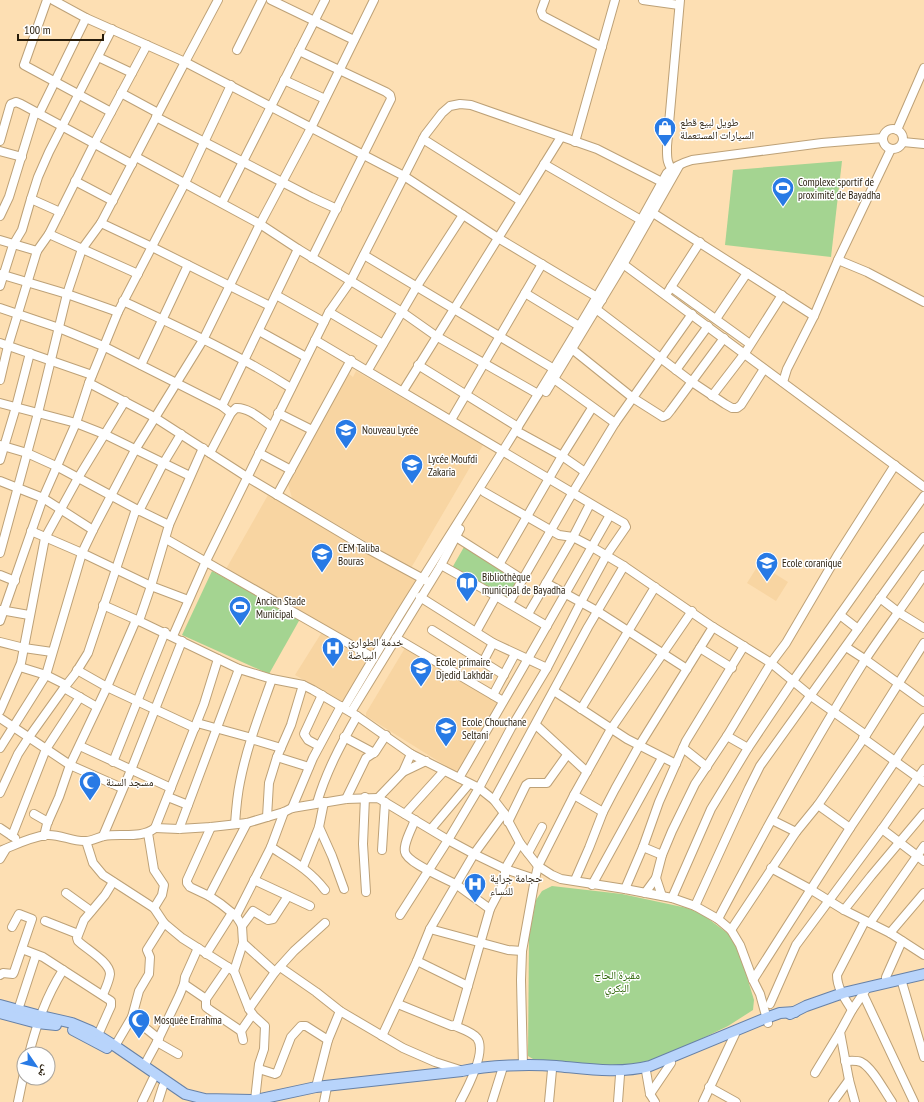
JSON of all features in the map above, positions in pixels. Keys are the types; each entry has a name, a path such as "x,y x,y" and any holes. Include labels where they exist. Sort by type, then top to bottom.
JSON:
{"main road":[{"path":"523,1066 606,1075 620,1075 646,1071 671,1063 781,1015 795,1012 843,994 857,986 886,977 924,969"},
{"path":"843,994 865,991 901,979 924,974"},
{"path":"0,1005 18,1010 39,1020 70,1029 112,1051 163,1086 185,1098 204,1101 251,1101 316,1087 462,1071 475,1068 554,1066 617,1071 639,1069 767,1021"},
{"path":"0,1013 39,1020 72,1023 98,1035 184,1094 204,1101"}],"street":[{"path":"47,0 24,65 111,112"},
{"path":"53,0 86,18 185,62 231,85 404,176 498,238 599,299"},
{"path":"0,553 38,413 67,294 82,249 101,223 218,0"},
{"path":"237,50 262,0"},
{"path":"271,0 354,40"},
{"path":"222,203 325,0"},
{"path":"545,0 541,11 543,16 602,46"},
{"path":"575,142 615,0"},
{"path":"643,0 679,3 667,146 668,162 673,170"},
{"path":"0,748 46,675 82,553 93,530 154,417 203,340 260,224 311,128 354,40 371,1"},
{"path":"0,216 9,197 37,113 55,82 86,18"},
{"path":"0,286 2,274 13,245 22,230 38,177 112,30"},
{"path":"0,380 8,346 37,251 60,212 94,144 147,45"},
{"path":"298,51 380,89 390,95 391,99 312,258"},
{"path":"98,56 132,74"},
{"path":"897,130 924,68"},
{"path":"284,80 325,98"},
{"path":"0,621 2,610 15,581 43,498 58,467 76,423 90,379 103,346 123,301 185,183 231,85"},
{"path":"121,94 204,142 337,209"},
{"path":"0,141 11,104 16,102 21,104 94,144 185,183 260,224 350,282 402,312 436,336 538,394"},
{"path":"173,636 206,561 248,477 271,426 329,312 350,282 423,139 442,113 450,106 460,104 471,105 597,149 662,182"},
{"path":"888,130 897,130 902,134 903,142 898,148 891,149 886,146 883,138 888,130"},
{"path":"402,391 561,137"},
{"path":"621,262 641,220 662,182 667,174 681,164 692,160 822,143 883,138"},
{"path":"423,139 521,201"},
{"path":"903,142 924,144"},
{"path":"783,382 838,260 891,149"},
{"path":"0,151 22,157"},
{"path":"544,164 641,220"},
{"path":"519,430 538,394 579,326 599,299 653,213 673,170"},
{"path":"75,181 113,200"},
{"path":"0,194 9,197"},
{"path":"31,199 60,212"},
{"path":"653,213 814,316"},
{"path":"368,370 417,286 463,215"},
{"path":"101,223 270,306"},
{"path":"48,234 138,274"},
{"path":"0,240 37,251"},
{"path":"666,295 700,242"},
{"path":"222,406 298,249"},
{"path":"364,255 554,369"},
{"path":"838,260 923,299"},
{"path":"621,262 924,487"},
{"path":"451,420 542,264"},
{"path":"141,365 188,265"},
{"path":"716,319 747,273"},
{"path":"2,274 67,294 118,312"},
{"path":"671,287 750,344"},
{"path":"525,294 579,326"},
{"path":"276,295 324,322"},
{"path":"712,396 745,353 782,295"},
{"path":"292,808 319,746 342,707 426,581 519,430 554,379 596,309 599,299"},
{"path":"123,301 244,360 270,374 291,388"},
{"path":"0,308 59,328 103,346 222,406 231,413"},
{"path":"596,309 692,382 732,408 737,408 741,405 764,369"},
{"path":"509,603 572,492 615,423 661,358 695,316 703,310"},
{"path":"329,312 383,344"},
{"path":"676,370 708,326"},
{"path":"259,331 306,357"},
{"path":"572,349 633,398 663,417 671,410 724,338"},
{"path":"315,340 624,523 626,527 606,556 547,668 511,728 479,788 429,871 400,915"},
{"path":"0,343 50,360 90,379 154,417 277,495 426,581"},
{"path":"0,460 2,446 16,407 30,353"},
{"path":"277,495 351,360"},
{"path":"418,365 466,394 585,472"},
{"path":"554,379 592,408 615,423"},
{"path":"0,711 20,667 45,538 78,478 125,401"},
{"path":"0,403 76,423 104,434 190,476"},
{"path":"44,836 70,765 138,620 151,586 169,525 190,476 231,413 236,408 241,408 255,415 271,426"},
{"path":"500,564 548,479 592,408"},
{"path":"278,412 312,430"},
{"path":"0,793 18,754 65,686 78,670 88,653 116,569 138,510 181,434"},
{"path":"2,446 27,453 58,467 110,496 169,525"},
{"path":"259,453 291,470"},
{"path":"303,866 318,827 323,783 354,714 420,597 426,581 441,564 468,516 484,492 505,453"},
{"path":"645,893 656,878 662,855 685,802 695,784 727,736 771,663 786,643 837,556 895,465"},
{"path":"0,481 43,498 61,508 93,530"},
{"path":"484,492 550,530 563,536 573,537 592,546 624,566 692,611 713,627 771,663 811,696 834,711 895,762 921,780"},
{"path":"672,898 711,809 748,748 793,681 924,496"},
{"path":"528,614 573,537 590,504"},
{"path":"458,778 610,515"},
{"path":"31,531 82,553 151,586 188,600"},
{"path":"456,537 522,579"},
{"path":"695,906 760,766 924,537"},
{"path":"166,539 374,658"},
{"path":"441,564 547,626"},
{"path":"494,800 597,612 624,566"},
{"path":"0,575 15,581"},
{"path":"718,919 834,711 866,660 924,575"},
{"path":"546,583 581,602 687,669"},
{"path":"581,709 655,587"},
{"path":"476,632 496,596"},
{"path":"420,597 494,643 547,668"},
{"path":"880,598 898,612 924,628"},
{"path":"104,604 239,668 272,679 303,685 354,714 411,754 479,788 494,800 504,813 520,843 538,866 546,872 561,879 575,880 592,885 625,889 672,898 695,906 718,919 732,930 740,945 760,994 767,1021"},
{"path":"2,610 30,615"},
{"path":"523,1066 521,980 522,951 538,866 574,794 611,730 692,611"},
{"path":"840,615 858,629"},
{"path":"575,880 590,848 603,812 639,746 713,627"},
{"path":"432,630 504,675"},
{"path":"113,762 165,632"},
{"path":"396,638 503,701"},
{"path":"103,836 122,788 132,770 182,641"},
{"path":"0,642 24,648 52,652"},
{"path":"483,662 494,643"},
{"path":"732,930 771,868 796,832 818,805 924,643"},
{"path":"625,889 643,847 659,802 683,748 744,646"},
{"path":"846,647 924,702"},
{"path":"700,648 732,668"},
{"path":"493,695 515,654"},
{"path":"0,859 3,850 20,842 44,836 54,835 86,841 103,836 148,833 155,828 196,726 218,659"},
{"path":"20,667 46,675 97,707"},
{"path":"179,829 239,668"},
{"path":"78,670 107,687 196,726 217,729 281,748"},
{"path":"235,824 240,783 251,738 272,679"},
{"path":"267,817 269,783 277,756 291,725 303,685"},
{"path":"554,691 611,730 676,764"},
{"path":"319,746 304,736 322,695"},
{"path":"12,836 46,749 80,697"},
{"path":"0,718 70,765 122,788"},
{"path":"753,980 850,828 924,718"},
{"path":"291,725 305,732"},
{"path":"536,725 587,772"},
{"path":"346,799 366,758 374,753 386,735"},
{"path":"727,736 748,748"},
{"path":"344,738 374,753"},
{"path":"80,746 171,788"},
{"path":"683,748 707,766"},
{"path":"382,850 382,800 403,772 411,754"},
{"path":"508,822 526,785 529,783 547,783 567,755"},
{"path":"277,756 309,767"},
{"path":"592,885 662,758"},
{"path":"403,772 426,762"},
{"path":"770,1004 796,945 882,829 921,780 924,769"},
{"path":"405,814 444,771"},
{"path":"431,829 469,784"},
{"path":"574,794 603,812"},
{"path":"168,797 188,804"},
{"path":"365,797 363,844 366,892"},
{"path":"155,828 179,829 247,823 284,812 292,808 321,802 365,797 382,800 474,854 505,869 535,879"},
{"path":"818,805 850,828"},
{"path":"206,954 234,914 254,880 271,847 284,812"},
{"path":"382,1036 398,1004 430,929 455,884 474,854 504,813"},
{"path":"844,910 924,813"},
{"path":"34,814 48,822"},
{"path":"415,820 405,846 405,853 407,857 429,871 455,884 490,909"},
{"path":"772,820 796,832"},
{"path":"210,896 247,823"},
{"path":"211,827 187,883 190,887 210,896 234,914 242,926 243,943 231,969 206,999 208,1009 241,1031"},
{"path":"318,827 332,856 344,889"},
{"path":"528,853 542,827"},
{"path":"0,828 20,842"},
{"path":"882,829 921,858"},
{"path":"148,833 154,870 164,885 162,895 154,908"},
{"path":"86,841 96,868 103,875 154,908 164,923 178,935 231,969 250,1012 265,1026 264,1049 251,1101"},
{"path":"455,1026 457,1024 490,909 502,886 505,876 505,869 520,843"},
{"path":"852,1010 837,980 838,970 867,922 921,858 924,846"},
{"path":"271,847 303,866 316,878 325,890"},
{"path":"643,847 662,855"},
{"path":"771,868 923,953"},
{"path":"656,878 662,896"},
{"path":"254,880 310,906"},
{"path":"103,995 109,978 107,966 78,941 77,938 84,920 105,895 113,882"},
{"path":"66,893 91,911"},
{"path":"890,934 924,893"},
{"path":"242,926 253,911 268,920 273,920 288,896"},
{"path":"0,975 3,973 14,973 32,919 19,914 12,927"},
{"path":"45,921 78,934"},
{"path":"115,1046 132,1017 139,991 150,972 150,957 147,950 164,923"},
{"path":"243,1040 241,1031 250,1012 277,970 294,951 325,923"},
{"path":"430,929 508,950 522,951"},
{"path":"886,977 902,941"},
{"path":"243,943 277,970 316,992 340,1011 382,1036 403,1048 435,1062 462,1071"},
{"path":"144,1066 158,1041 184,984 187,971 198,948"},
{"path":"22,949 43,957 111,1001 111,1006 98,1035"},
{"path":"18,1010 36,955"},
{"path":"417,961 468,986"},
{"path":"31,1046 51,988 63,970"},
{"path":"901,979 924,1057"},
{"path":"184,984 206,999"},
{"path":"814,1073 865,991"},
{"path":"865,991 914,1102"},
{"path":"760,994 781,1015"},
{"path":"398,1004 455,1026 472,1034 479,1041 480,1051 475,1068 460,1102"},
{"path":"316,1087 328,1040 340,1011"},
{"path":"132,1017 158,1041 178,1054"},
{"path":"259,1069 275,1074 277,1073 291,1037 301,1026 306,1026 328,1040"},
{"path":"840,1032 849,1080 855,1102"},
{"path":"703,1102 735,1034"},
{"path":"845,1061 856,1061 862,1063 870,1070 892,1102"},
{"path":"650,1094 671,1063"},
{"path":"492,1102 503,1067"},
{"path":"549,1102 552,1070"},
{"path":"646,1071 650,1094 655,1102"},
{"path":"618,1102 620,1075"},
{"path":"142,1102 153,1079"},
{"path":"833,1102 849,1080"},
{"path":"18,1102 21,1086"},
{"path":"158,1102 163,1086"},
{"path":"324,1102 327,1086"},
{"path":"709,1087 736,1102"}],"shaded area":[{"path":"356,371 483,445 411,568 292,498 287,481 349,374 353,377"},
{"name":"CEM Taliba Bouras","path":"268,495 417,580 374,653 226,569"},
{"name":"Ecole coranique","path":"759,564 788,582 776,601 747,583"},
{"name":"خدمة الطوارئ البياضة","path":"322,632 370,660 342,702 295,675"},
{"name":"Ecole Chouchane Seltani","path":"405,648 501,704 462,770 454,771 366,716 366,713"}],"green space":[{"name":"Complexe sportif de proximité de Bayadha","path":"842,161 831,257 725,245 733,170"},
{"path":"464,547 518,579 507,597 496,591 494,594 452,568"},
{"name":"Ancien Stade Municipal","path":"212,571 300,619 269,674 182,635"},
{"name":"مقبرة الحاج البكري","path":"552,886 622,894 687,908 702,914 730,935 737,944 754,1000 753,1010 728,1026 647,1065 622,1068 533,1059 528,1056 529,937 536,900 542,891"}],"place":[{"name":"طويل لبيع قطع السيارات المستعملة","path":"665,148"},
{"name":"Complexe sportif de proximité de Bayadha","path":"783,208"},
{"name":"Nouveau Lycée","path":"346,450"},
{"name":"Lycée Moufdi Zakaria","path":"412,484"},
{"name":"CEM Taliba Bouras","path":"322,574"},
{"name":"Ecole coranique","path":"767,582"},
{"name":"Bibliothèque municipal de Bayadha","path":"467,602"},
{"name":"Ancien Stade Municipal","path":"240,626"},
{"name":"خدمة الطوارئ البياضة","path":"333,668"},
{"name":"Ecole primaire Djedid Lakhdar","path":"421,688"},
{"name":"Ecole Chouchane Seltani","path":"446,748"},
{"name":"مسجد السنة","path":"90,802"},
{"name":"حجامة جراية للنساء","path":"475,904"},
{"name":"Mosquée Errahma","path":"139,1040"}]}
